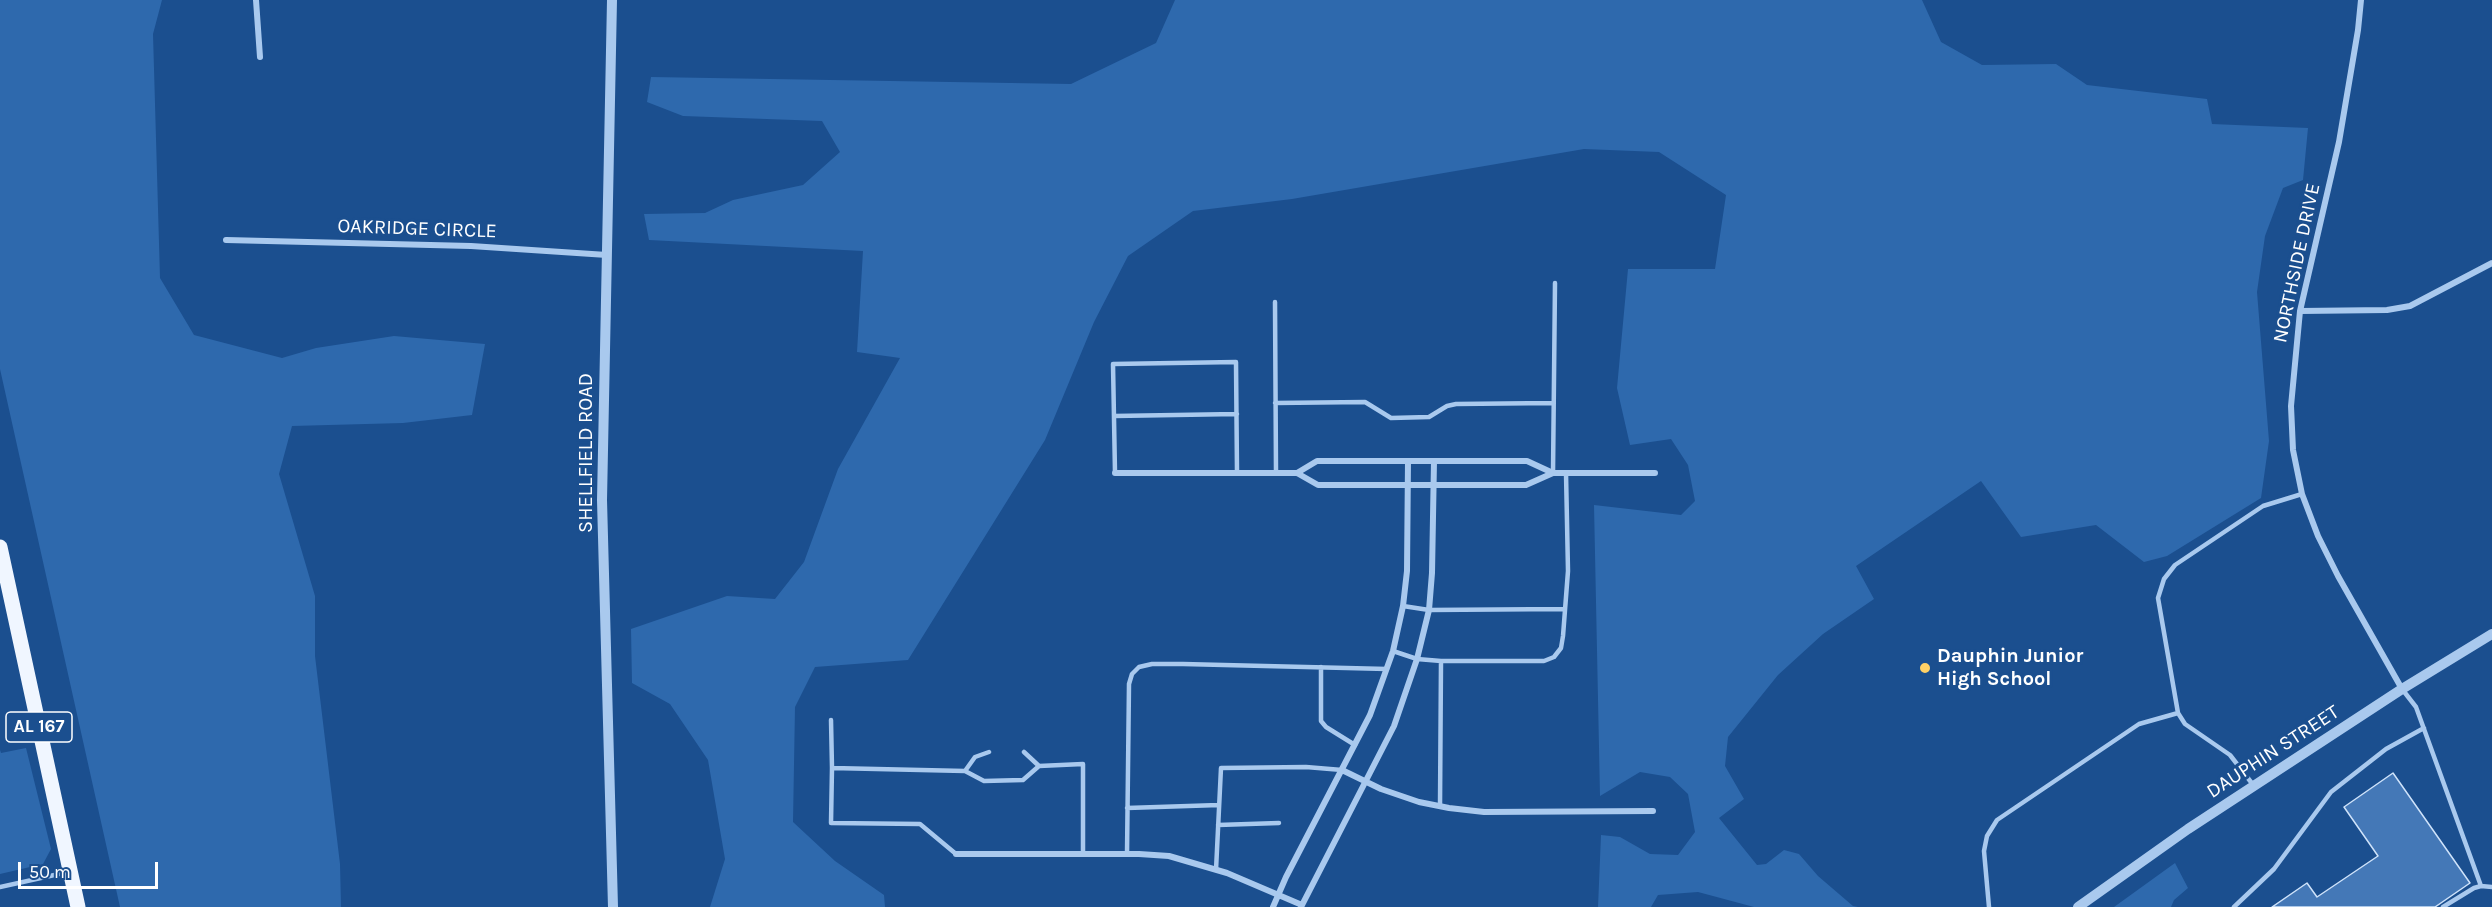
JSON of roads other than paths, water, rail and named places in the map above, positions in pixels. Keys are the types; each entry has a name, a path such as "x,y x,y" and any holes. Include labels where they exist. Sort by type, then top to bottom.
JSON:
{"main road":[{"name":"AL 167","path":"0,547 78,907"}],"street":[{"path":"256,0 260,57"},
{"name":"SHELLFIELD ROAD","path":"612,0 602,500 614,907"},
{"name":"NORTHSIDE DRIVE","path":"2361,0 2339,142 2300,311 2291,406 2293,450 2302,494 2318,536 2402,689"},
{"name":"OAKRIDGE CIRCLE","path":"226,240 471,246 606,255"},
{"path":"2300,311 2387,310 2410,306 2492,264"},
{"path":"1298,473 1317,461 1527,461 1553,473"},
{"path":"1273,907 1370,715 1393,651 1403,606 1408,461"},
{"path":"956,854 1169,856 1216,870 1302,906 1394,726 1417,659 1429,610 1433,562 1434,461"},
{"path":"1115,473 1298,473 1318,485 1526,485 1553,473 1655,473"},
{"name":"DAUPHIN STREET","path":"2078,907 2188,829 2402,689 2492,634"},
{"path":"1342,770 1419,802 1484,812 1653,811"}],"lane":[{"path":"1553,473 1555,283"},
{"path":"1275,302 1276,473"},
{"path":"1115,473 1113,364 1236,362 1237,473"},
{"path":"1275,403 1365,402 1391,418 1429,417 1456,404 1553,403"},
{"path":"1114,416 1237,414"},
{"path":"1393,651 1417,659 1441,661 1544,661 1554,657 1561,648 1568,571 1566,473"},
{"path":"2254,786 2230,755 2185,724 2178,713 2158,598 2164,579 2175,565 2263,506 2302,494"},
{"path":"1403,606 1429,610 1565,609"},
{"path":"1440,806 1441,661"},
{"path":"1127,854 1129,684 1132,674 1139,667 1173,664 1387,669"},
{"path":"1321,667 1321,721 1337,735 1354,745"},
{"path":"2402,689 2416,707 2481,886"},
{"path":"1989,907 1984,851 1987,836 1997,820 2139,724 2178,713"},
{"path":"831,720 831,823 920,824 956,854"},
{"path":"2234,907 2274,869 2331,792 2386,749 2424,729"},
{"path":"965,771 975,757 989,752"},
{"path":"1024,752 1039,766"},
{"path":"832,768 965,771 984,781 1023,780 1039,766 1083,765 1083,854"},
{"path":"1216,870 1221,768 1306,767 1342,770"},
{"path":"1127,808 1219,805"},
{"path":"1218,825 1279,823"},
{"path":"0,887 70,871"},
{"path":"2443,907 2481,886 2492,887"}],"place":[{"name":"Dauphin Junior High School","path":"1925,668"}]}
